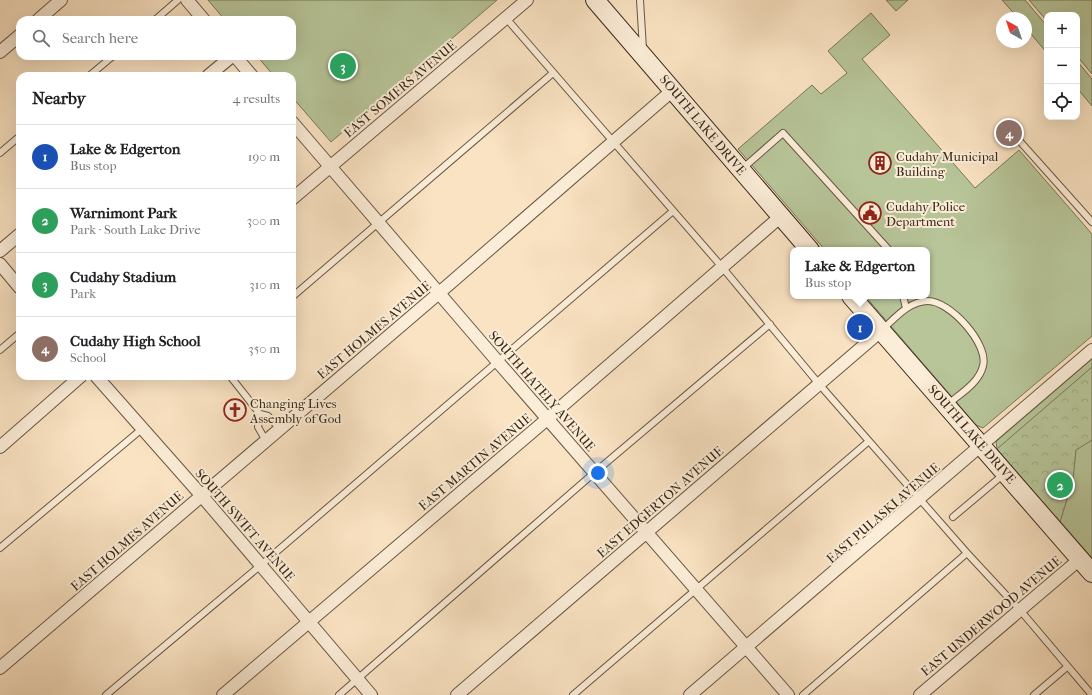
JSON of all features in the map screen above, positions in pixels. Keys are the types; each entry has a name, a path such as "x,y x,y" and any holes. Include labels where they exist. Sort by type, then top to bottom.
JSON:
{"main road":[{"name":"SOUTH LAKE DRIVE","path":"595,0 807,247"},
{"name":"SOUTH LAKE DRIVE","path":"854,299 1092,573"}],"street":[{"path":"43,16 61,0"},
{"path":"187,0 201,16"},
{"name":"EAST SOMERS AVENUE","path":"296,196 526,0"},
{"path":"0,52 16,38"},
{"path":"213,72 228,60"},
{"path":"237,60 248,72"},
{"name":"EAST HOLMES AVENUE","path":"0,668 439,293 673,90"},
{"name":"SOUTH HATELY AVENUE","path":"296,127 594,473 788,695"},
{"name":"EAST MARTIN AVENUE","path":"223,695 548,418 780,216"},
{"path":"0,251 16,237"},
{"path":"0,264 16,283"},
{"name":"EAST EDGERTON AVENUE","path":"457,695 882,330"},
{"name":"EAST PULASKI AVENUE","path":"690,695 982,446 1092,350"},
{"path":"0,447 77,380"},
{"name":"SOUTH SWIFT AVENUE","path":"100,380 202,496 371,695"},
{"name":"EAST UNDERWOOD AVENUE","path":"920,695 1080,559"}],"lane":[{"path":"160,16 178,0"},
{"path":"640,0 644,56"},
{"path":"506,18 722,267 819,384 967,553 1020,610 1092,695"},
{"path":"94,72 108,60"},
{"path":"296,294 380,224 554,72"},
{"path":"741,170 784,133 886,247"},
{"path":"1015,136 1092,222"},
{"path":"0,153 16,139"},
{"path":"106,695 261,565 673,211"},
{"path":"904,299 906,308"},
{"path":"882,330 906,308 928,301 949,308 970,329 981,352 984,366 977,379 946,405"},
{"path":"339,695 594,473 770,324"},
{"path":"0,350 16,336"},
{"path":"233,380 260,414 268,416 280,429"},
{"path":"260,414 258,427 266,441"},
{"path":"0,548 143,428"},
{"path":"573,695 869,441"},
{"path":"953,517 1005,473"},
{"path":"803,695 967,553"},
{"path":"1034,695 1067,667"}],"green space":[{"path":"208,0 497,0 331,142 296,102 296,72 271,72 260,60 296,60 296,16 222,16"},
{"path":"886,0 908,0 896,11"},
{"path":"1002,0 1025,0 1044,22 1044,49 1032,35 1032,12 1013,12"},
{"path":"1029,0 1092,0 1092,74 1080,60 1080,12 1044,12 1044,18"},
{"path":"871,13 890,35 862,59 975,188 1019,150 1092,234 1092,336 983,428 976,425 868,299 930,299 930,247 822,247 738,149 812,85 821,94 847,73 828,51"},
{"path":"1080,65 1092,79 1092,106 1080,92"},
{"path":"1092,359 1092,558 997,449 996,442"},
{"path":"1092,367 1092,440 1076,450 1073,480 1060,522 997,449"}],"place":[{"name":"Cudahy Stadium","path":"343,66"},
{"name":"Cudahy High School","path":"1009,133"},
{"name":"Cudahy Municipal Building","path":"880,163"},
{"name":"Cudahy Police Department","path":"870,213"},
{"name":"Lake & Edgerton","path":"860,327"},
{"name":"Changing Lives Assembly of God","path":"235,410"},
{"name":"Warnimont Park","path":"1060,485"}]}
